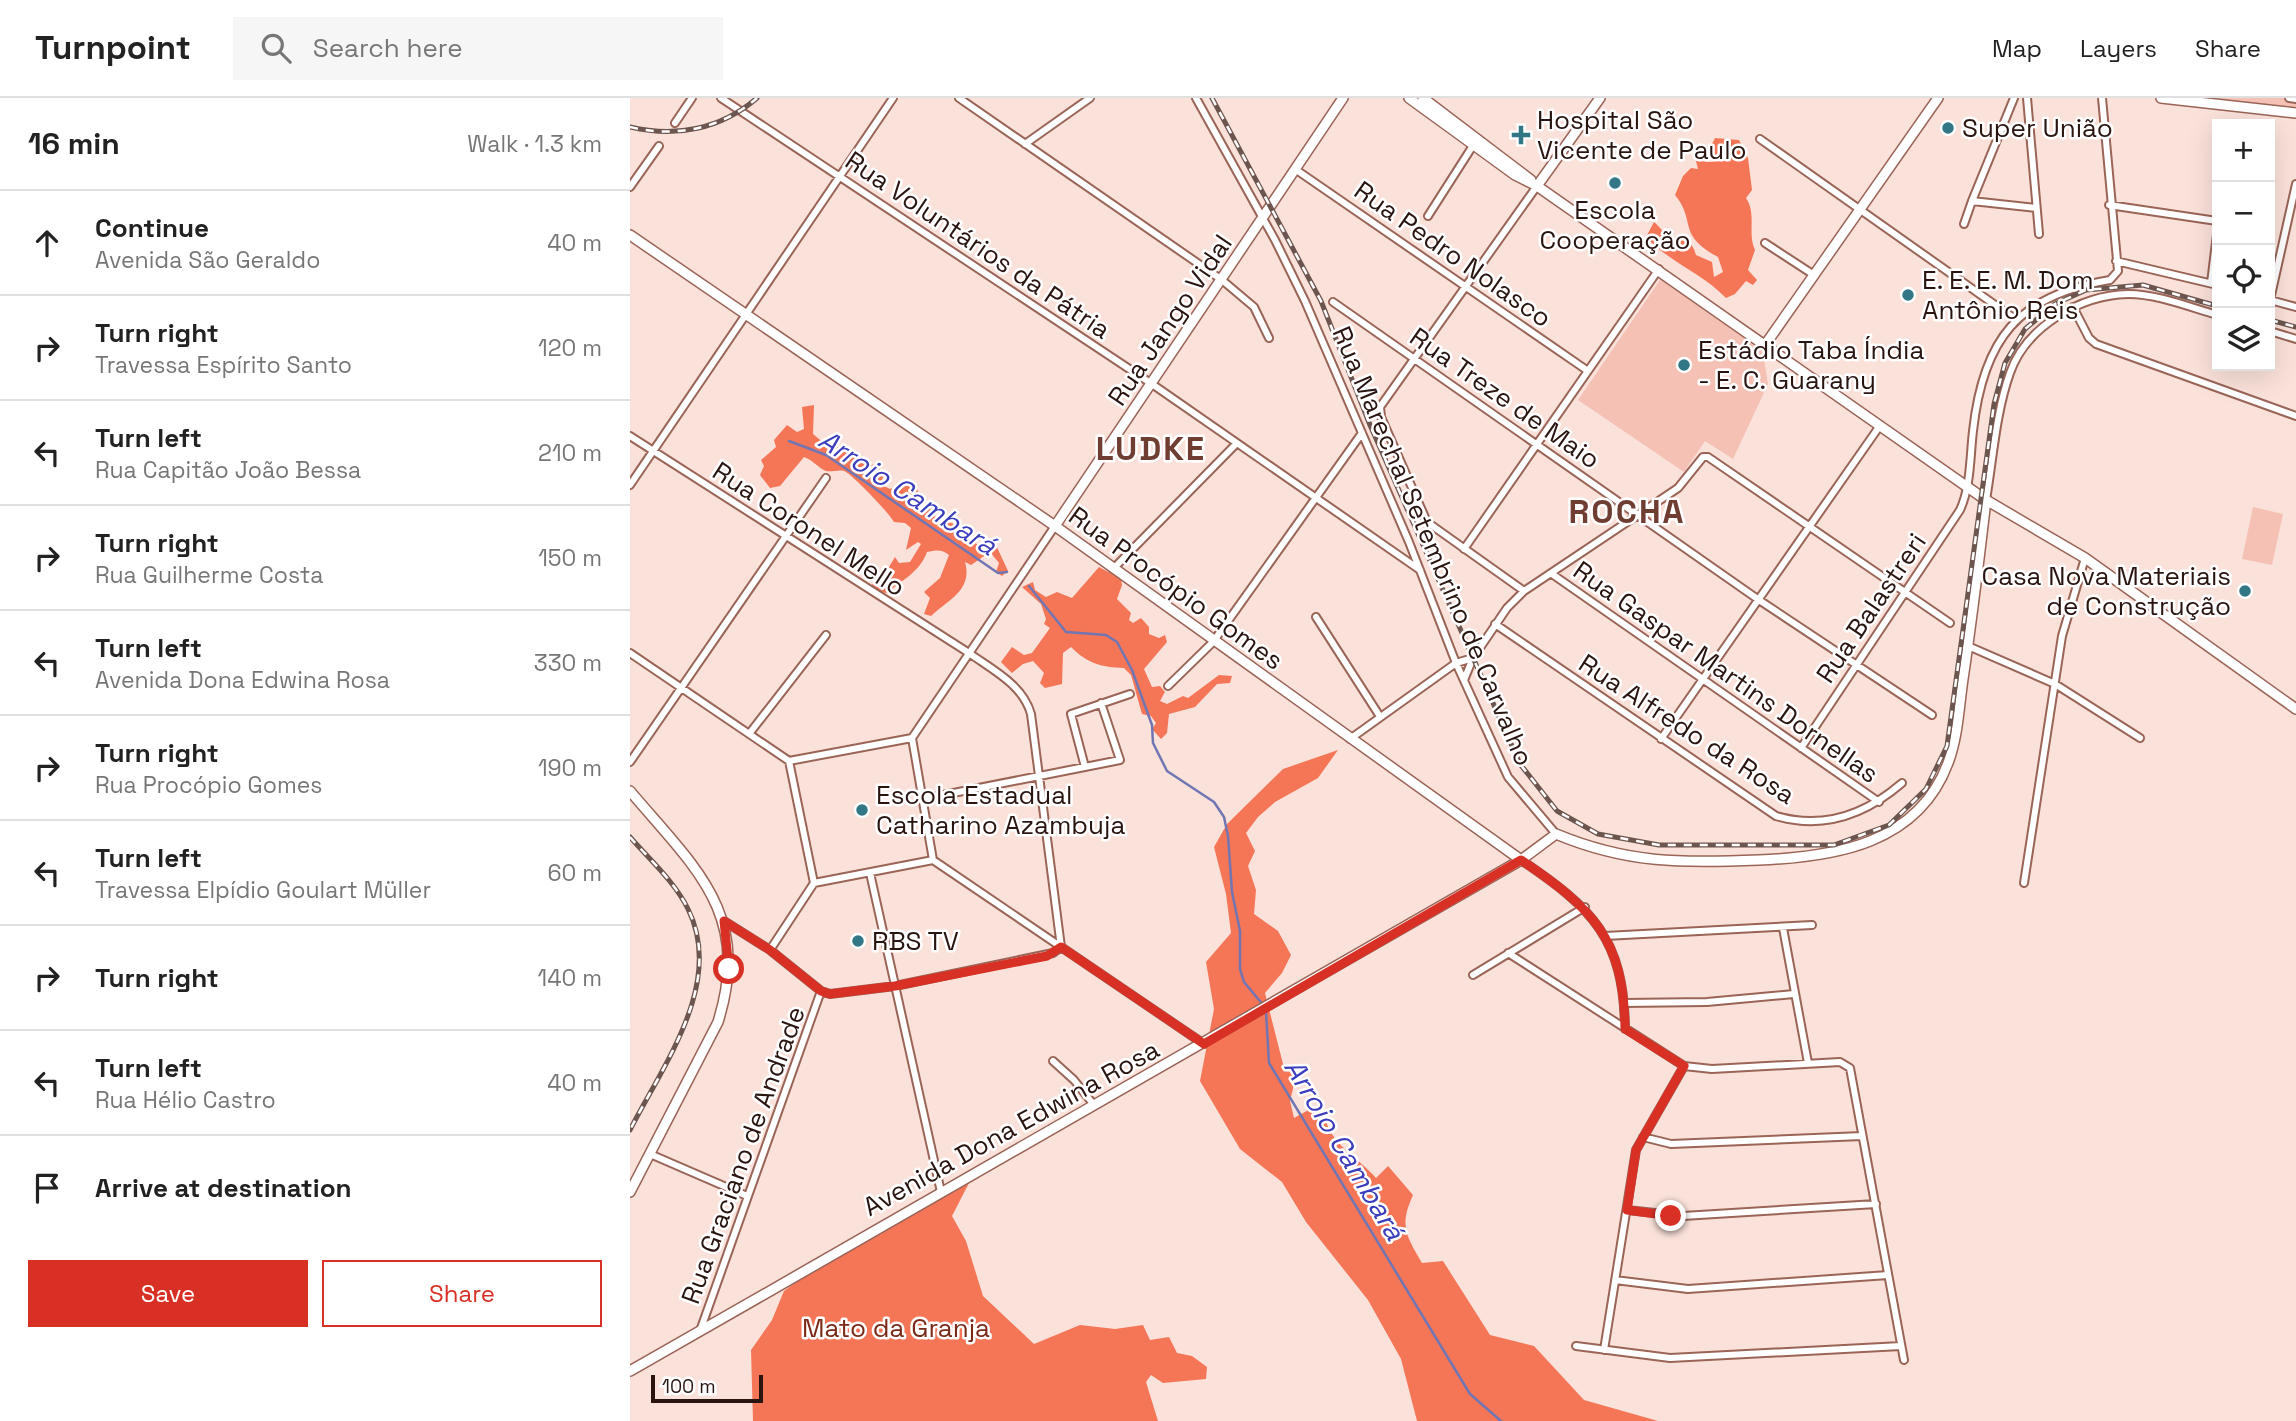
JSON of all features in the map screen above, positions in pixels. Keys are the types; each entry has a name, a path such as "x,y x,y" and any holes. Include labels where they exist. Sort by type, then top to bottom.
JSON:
{"street":[{"path":"675,123 692,98"},
{"name":"Rua Voluntários da Pátria","path":"721,98 1152,384 1420,570"},
{"path":"630,485 893,98"},
{"path":"959,98 1222,280 1254,307 1269,338"},
{"path":"1025,144 1090,98"},
{"name":"Rua Marechal Setembrino de Carvalho","path":"1196,98 1305,302 1420,570 1456,663 1508,777 1556,834 1601,852 1625,857 1696,862 1811,858 1871,843 1919,809 1934,791 1948,763 1968,646 1986,500 2010,373 2025,346 2036,334 2073,307 2128,295 2154,297 2212,313"},
{"name":"Rua Jango Vidal","path":"912,738 1343,98"},
{"path":"1409,98 1477,141"},
{"path":"1423,98 1537,186 1659,269 1880,427 1986,500 2085,558 2296,709"},
{"path":"1524,591 1427,522 1381,417 1380,407 1600,98"},
{"path":"1765,345 1938,98"},
{"path":"1964,224 2014,98"},
{"path":"2026,98 2039,234"},
{"path":"1967,486 1980,383 1989,359 2015,319 2047,298 2085,284 2110,280 2118,271 2109,205 2102,98"},
{"path":"2161,98 2296,113"},
{"path":"2289,98 2296,99"},
{"path":"1760,139 2015,319"},
{"path":"1428,216 1477,141"},
{"path":"630,187 659,146"},
{"name":"Rua Pedro Nolasco","path":"1295,169 1588,371"},
{"path":"2275,278 2296,184"},
{"path":"1972,201 2036,208"},
{"path":"2109,205 2212,220"},
{"name":"Rua Procópio Gomes","path":"630,235 1055,526 1213,642 1562,888 1585,907 1605,936 1618,966 1625,1029"},
{"path":"1765,243 1814,275"},
{"path":"2116,261 2212,284"},
{"path":"1464,549 1659,269"},
{"path":"2275,301 2296,307"},
{"name":"Rua Treze de Maio","path":"1334,302 1759,600 1932,715"},
{"path":"2073,307 2088,338 2095,344 2296,416"},
{"path":"2275,333 2296,339"},
{"path":"1661,739 1880,427"},
{"path":"1168,686 1213,642 1362,433"},
{"name":"Rua Coronel Mello","path":"630,436 969,653 1017,688 1027,700 1041,774 1061,947"},
{"path":"1113,569 1236,444"},
{"path":"1464,680 1473,658 1495,624 1524,591 1678,488 1699,460 1708,457 1950,623"},
{"path":"630,762 826,478"},
{"name":"Rua Balastreri","path":"1801,748 1960,510 1967,486"},
{"path":"2024,883 2062,636 2085,558"},
{"name":"Rua Gaspar Martins Dornellas","path":"1552,574 1879,802"},
{"path":"1316,617 1379,715"},
{"name":"Rua Alfredo da Rosa","path":"1495,624 1776,816 1794,821 1827,821 1853,815 1879,802 1902,783"},
{"path":"748,734 826,635"},
{"path":"1968,646 2055,684 2140,738"},
{"path":"630,653 789,761 912,738 933,860"},
{"path":"1350,739 1379,715 1456,663 1473,658"},
{"path":"1085,767 1071,714 1130,694"},
{"path":"923,799 1085,767 1121,757 1101,703"},
{"path":"770,950 814,883 789,761"},
{"path":"630,791 712,892 724,921 729,958 727,993 705,1049 630,1192"},
{"name":"Avenida Dona Edwina Rosa","path":"630,1371 1094,1105 1261,1013 1521,860 1556,834"},
{"path":"814,883 933,860 1204,1044"},
{"path":"870,873 941,1192"},
{"path":"1473,975 1585,907"},
{"path":"724,921 770,950 821,991 842,994 1047,956 1061,947"},
{"path":"1605,936 1812,925"},
{"path":"1783,928 1808,1063"},
{"path":"1508,953 1684,1066 1712,1069 1840,1062 1850,1068 1904,1360"},
{"name":"Rua Graciano de Andrade","path":"700,1331 821,991"},
{"path":"1624,1003 1707,1002 1794,994"},
{"path":"1053,1061 1074,1080 1094,1105"},
{"path":"1604,1350 1633,1161 1643,1137 1684,1066"},
{"path":"1643,1137 1671,1144 1862,1136"},
{"path":"650,1154 747,1196"},
{"path":"1627,1210 1683,1216 1876,1204"},
{"path":"1615,1280 1688,1289 1888,1275"},
{"path":"1576,1346 1670,1358 1901,1346"}],"shaded area":[{"path":"2200,98 2283,98 2296,101 2296,110"},
{"name":"Estádio Taba Índia - E. C. Guarany","path":"1662,277 1762,347 1768,384 1733,459 1705,441 1684,472 1578,400"},
{"path":"2253,507 2283,514 2272,565 2242,559"}],"green space":[{"path":"1715,138 1739,140 1748,158 1752,190 1746,198 1751,210 1755,250 1748,270 1757,280 1753,285 1746,281 1735,294 1726,298 1646,237 1654,222 1664,233 1688,242 1696,255 1712,262 1714,277 1723,272 1718,257 1705,249 1692,234 1675,195 1683,176 1691,168 1698,169 1696,161 1712,162 1717,159 1715,154 1708,152"},
{"path":"814,405 813,434 825,444 856,452 861,462 867,466 876,464 884,475 880,484 890,489 903,484 917,489 934,516 961,527 967,539 979,545 987,540 995,543 1008,571 1002,576 996,572 999,563 990,552 971,565 965,562 967,572 962,587 931,616 924,614 930,598 924,592 940,578 949,555 936,550 927,552 920,565 887,593 879,592 872,585 877,578 883,577 895,557 899,563 910,562 921,544 918,542 906,550 911,528 905,523 894,522 870,494 844,471 824,470 804,457 780,486 770,488 760,475 764,466 761,460 776,447 774,440 787,425 797,432 804,429 802,407"},
{"path":"1099,567 1121,579 1122,585 1117,599 1131,613 1129,620 1133,623 1141,618 1149,627 1149,634 1159,638 1165,635 1167,642 1144,669 1152,687 1160,686 1165,692 1160,701 1167,704 1183,696 1188,698 1219,675 1232,676 1230,683 1217,684 1195,707 1169,714 1167,733 1161,739 1152,729 1156,723 1151,716 1142,714 1131,675 1124,668 1095,664 1071,647 1063,653 1062,684 1045,688 1040,683 1044,673 1033,661 1023,664 1012,673 1001,662 1012,647 1024,655 1032,653 1050,628 1044,624 1046,619 1041,604 1022,587 1033,582 1035,590 1046,597 1057,592 1072,598"},
{"path":"1338,750 1318,778 1275,802 1258,817 1246,833 1255,851 1248,866 1256,890 1254,914 1278,931 1291,955 1282,973 1265,993 1283,1064 1297,1072 1290,1101 1294,1118 1312,1108 1324,1114 1327,1125 1338,1142 1376,1178 1388,1166 1413,1195 1405,1223 1408,1237 1422,1263 1443,1261 1490,1335 1534,1346 1584,1400 1658,1421 1417,1421 1401,1359 1368,1300 1306,1222 1282,1182 1240,1149 1200,1081 1214,1009 1206,962 1231,933 1226,894 1214,847 1227,824 1283,769"},
{"name":"Mato da Granja","path":"970,1181 952,1216 966,1241 983,1296 1034,1344 1080,1325 1115,1329 1143,1325 1150,1340 1169,1337 1177,1353 1192,1356 1207,1367 1206,1379 1163,1383 1151,1375 1146,1382 1158,1421 753,1421 751,1350 772,1320 784,1291 843,1248 879,1235"}],"waterway":[{"name":"Arroio Cambará","path":"789,441 826,455 998,573 1007,572"},
{"name":"Arroio Cambará","path":"1029,586 1066,632 1106,635 1117,642 1132,670 1152,725 1153,743 1167,771 1214,802 1224,817 1232,892 1240,931 1240,969 1244,982 1264,1006"},
{"name":"Arroio Cambará","path":"1266,1012 1269,1063 1470,1394 1501,1421"}],"railway":[{"path":"630,127 664,131 697,128 728,117 757,98"},
{"path":"1212,98 1321,301 1370,425 1520,764 1557,811 1598,834 1659,845 1834,845 1889,825 1926,789 1947,746 1994,404 2005,363 2025,329 2055,304 2086,290 2143,285 2212,305"},
{"path":"2275,321 2296,327"},
{"path":"630,837 683,899 697,937 699,966 695,994 685,1023 673,1051 630,1130"}],"place":[{"name":"Super União","path":"1948,128"},
{"name":"Hospital São Vicente de Paulo","path":"1521,135"},
{"name":"Escola Cooperação","path":"1615,183"},
{"name":"E. E. E. M. Dom Antônio Reis","path":"1908,295"},
{"name":"Estádio Taba Índia - E. C. Guarany","path":"1684,365"},
{"name":"Casa Nova Materiais de Construção","path":"2245,591"},
{"name":"Escola Estadual Catharino Azambuja","path":"862,810"},
{"name":"RBS TV","path":"858,941"}],"district":[{"name":"LUDKE","path":"1151,449"},
{"name":"ROCHA","path":"1627,512"}],"route":[{"path":"729,969 724,921 770,950 821,991 830,994 895,986 1047,956 1061,947 1204,1044 1521,860 1585,907 1605,936 1623,983 1625,1029 1684,1066 1636,1150 1627,1210 1671,1216"}]}
